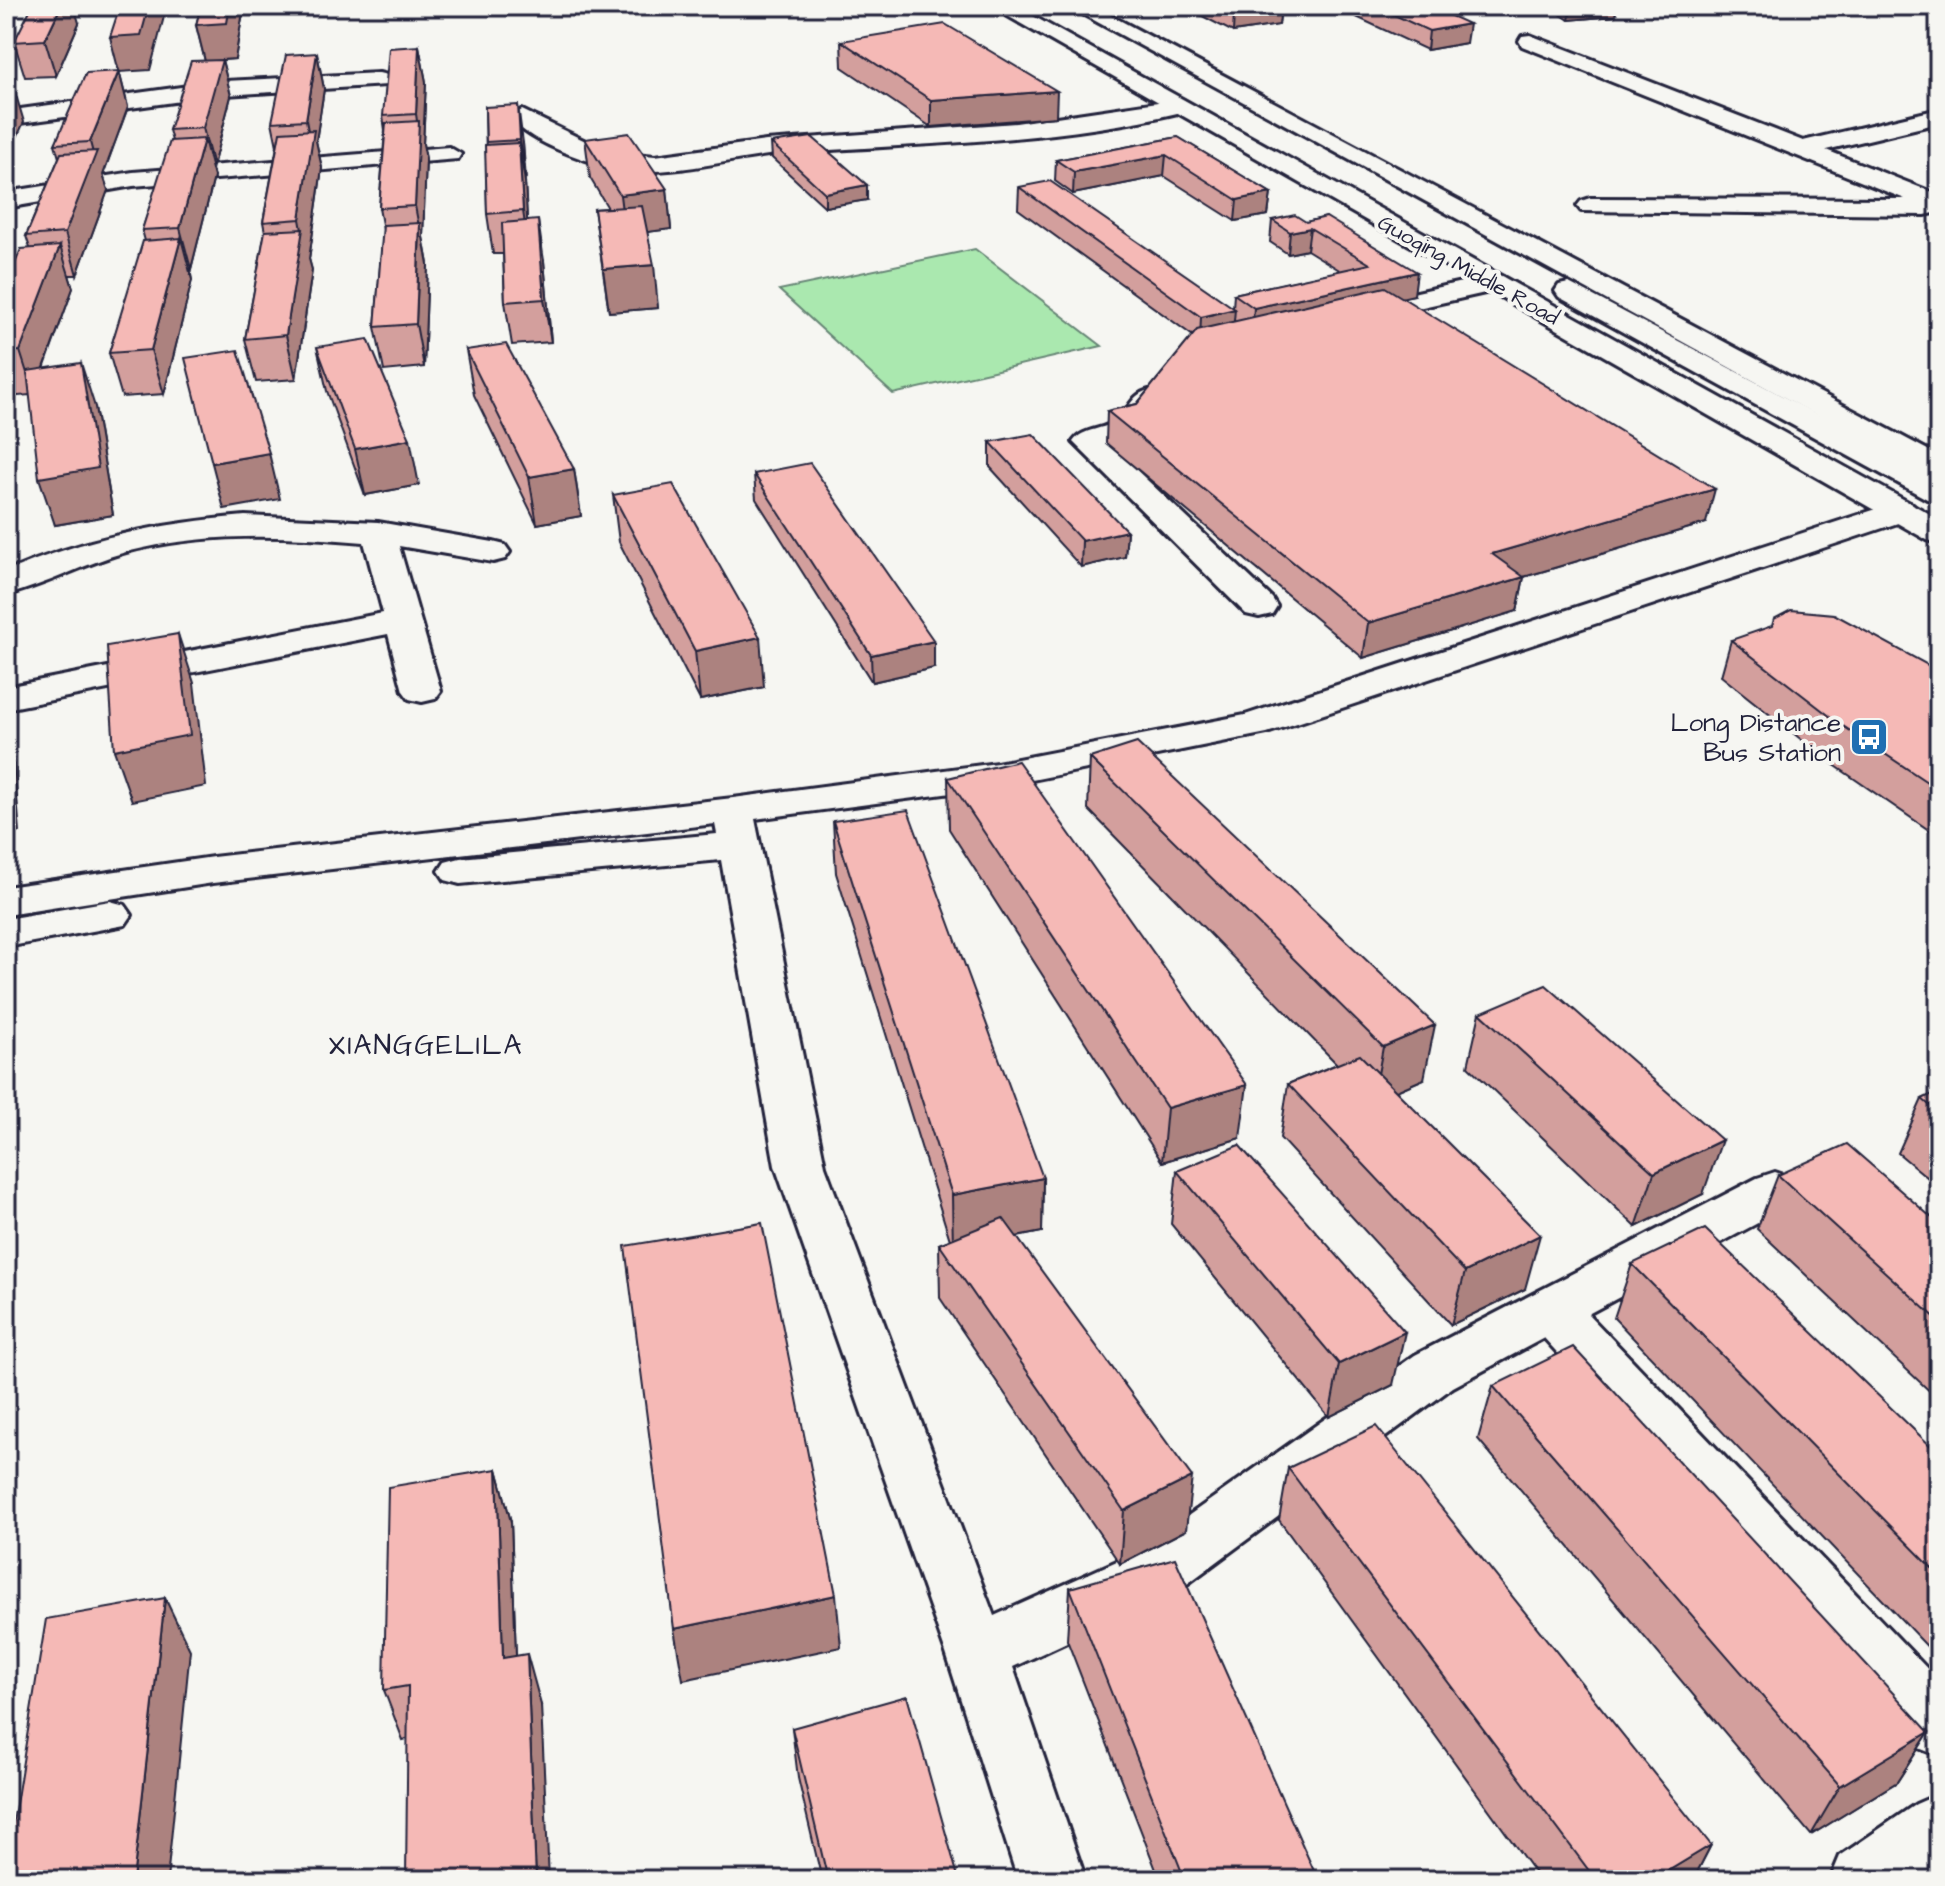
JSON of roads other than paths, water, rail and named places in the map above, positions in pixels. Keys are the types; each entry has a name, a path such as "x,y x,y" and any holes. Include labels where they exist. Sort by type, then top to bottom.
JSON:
{"street":[{"name":"Guoqing Middle Road","path":"1000,6 1939,533"},
{"name":"Guoqing Middle Road","path":"1045,6 1939,492"},
{"path":"1078,6 1939,469"},
{"path":"1530,41 1939,205"},
{"path":"6,118 225,88 379,80"},
{"path":"522,117 532,128 566,139 586,151 620,162 647,163 767,148 1069,126 1178,106"},
{"path":"1801,149 1939,116"},
{"path":"6,200 133,179 449,154"},
{"path":"1590,206 1939,205"},
{"path":"1323,322 1493,283"},
{"path":"1165,378 1127,428 1089,442 1259,606"},
{"path":"6,933 258,890 737,827 1253,725 1901,511"},
{"path":"6,585 63,558 135,539 198,529 321,526 378,532 493,552"},
{"path":"378,532 422,691"},
{"path":"6,698 402,620"},
{"path":"6,901 213,870 737,827"},
{"path":"737,827 800,1166 977,1653 1052,1880"},
{"path":"977,1653 1158,1571 1434,1371 1775,1191"},
{"path":"1551,1310 1939,1726"},
{"path":"1864,1880 1939,1827"}],"place":[{"name":"Long Distance Bus Station","path":"1869,737"}],"district":[{"name":"XIANGGELILA","path":"426,1044"}]}
